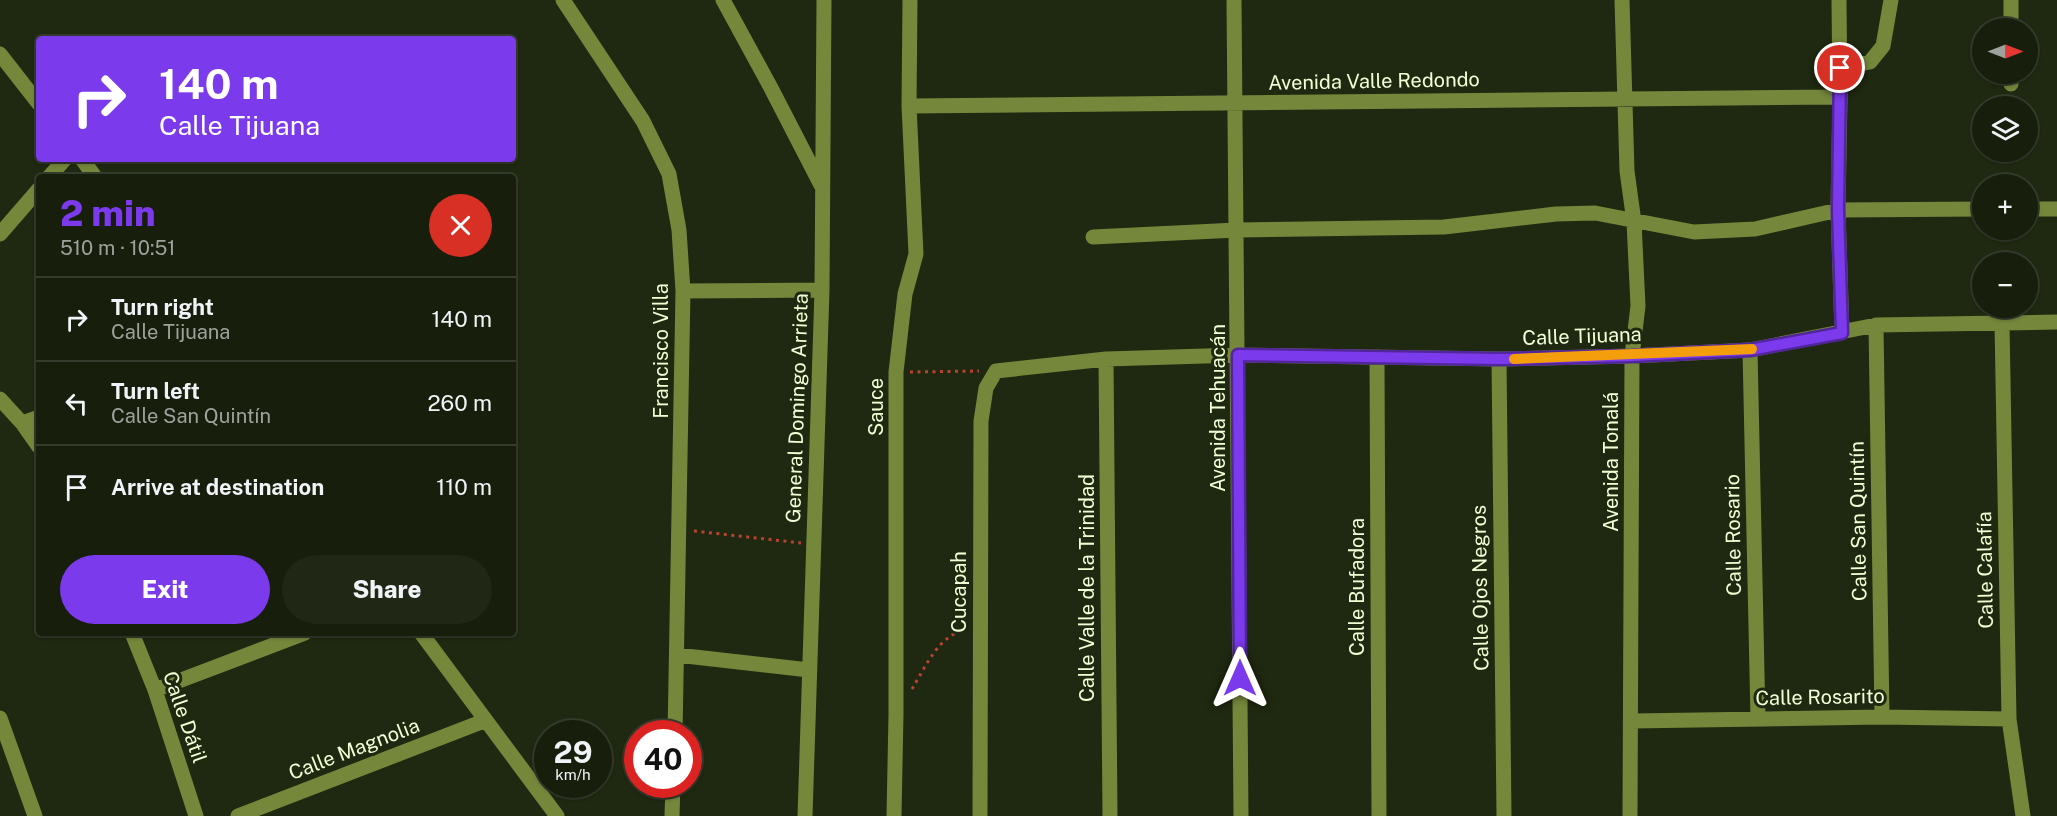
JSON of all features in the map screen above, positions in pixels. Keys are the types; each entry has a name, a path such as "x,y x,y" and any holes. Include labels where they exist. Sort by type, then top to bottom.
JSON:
{"street":[{"name":"Francisco Villa","path":"563,0 643,121 669,174 678,230 684,291 675,720"},
{"path":"723,0 822,188"},
{"name":"General Domingo Arrieta","path":"805,816 822,290 824,0"},
{"name":"Sauce","path":"894,816 897,372 905,294 916,254 909,106 910,0"},
{"name":"Avenida Tehuacán","path":"1234,0 1241,816"},
{"name":"Avenida Tonalá","path":"1622,0 1627,171 1634,222 1638,306 1632,356 1630,816"},
{"path":"1839,0 1838,210 1842,333"},
{"path":"1840,68 1870,62 1883,46 1891,0"},
{"path":"2011,0 2011,18"},
{"path":"0,54 36,100"},
{"name":"Avenida Valle Redondo","path":"909,106 1840,97"},
{"path":"52,174 62,162"},
{"path":"0,234 36,192"},
{"path":"2038,209 2057,208"},
{"path":"1093,237 1237,230 1444,227 1556,214 1595,213 1694,232 1755,229 1838,210 1972,209"},
{"path":"684,291 822,290"},
{"name":"Calle Tijuana","path":"996,371 1106,359 1238,355 1499,359 1632,356 1750,350 1876,325 2057,322"},
{"name":"Calle Calafía","path":"2002,323 2009,719 2023,816"},
{"name":"Calle San Quintín","path":"1876,325 1882,717"},
{"name":"Calle Rosario","path":"1750,350 1758,719"},
{"name":"Calle Bufadora","path":"1377,357 1378,816"},
{"name":"Calle Valle de la Trinidad","path":"1106,359 1110,816"},
{"name":"Calle Ojos Negros","path":"1499,359 1504,816"},
{"name":"Cucapah","path":"980,816 981,421 986,388 996,371"},
{"path":"0,399 36,443"},
{"path":"22,423 36,418"},
{"name":"Calle Dátil","path":"133,636 155,690 196,816"},
{"path":"155,690 297,636"},
{"path":"423,636 484,721 557,816"},
{"path":"677,656 808,670"},
{"name":"Calle Rosarito","path":"1632,721 1882,717 2009,719"},
{"path":"0,718 35,816"},
{"name":"Calle Magnolia","path":"238,816 484,721"},
{"path":"672,816 673,798"}],"path":[{"path":"897,372 996,371"},
{"path":"680,530 815,545"},
{"path":"896,714 941,643 956,632 980,626"}],"slow traffic":[{"path":"1514,359 1632,356 1752,349"}],"route":[{"path":"1240,678 1238,355 1499,359 1632,356 1750,350 1842,333 1838,210 1840,68"}]}
